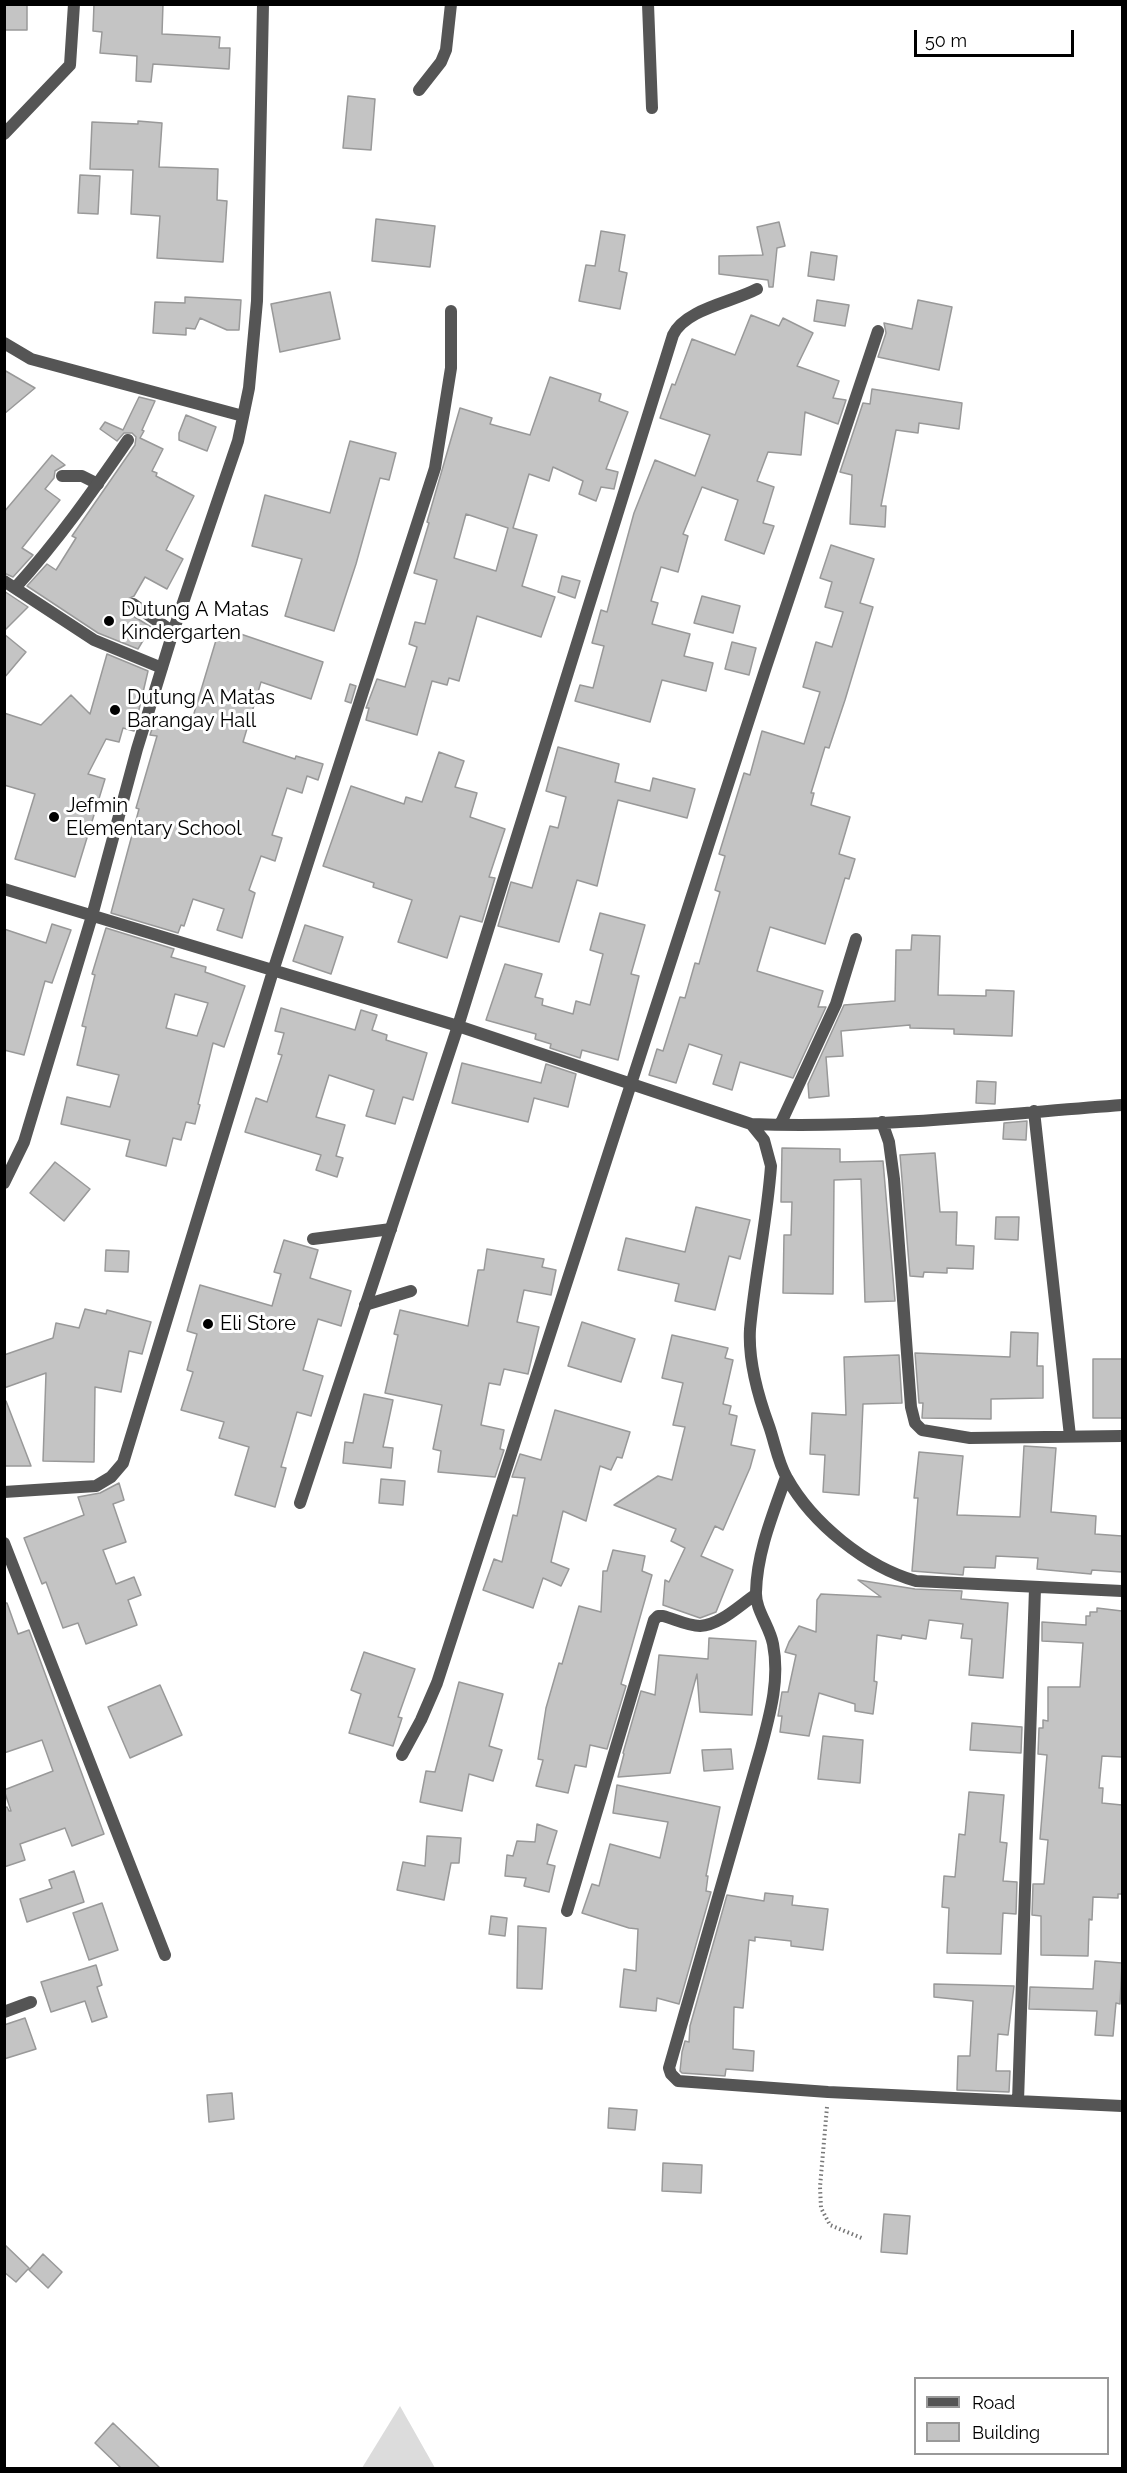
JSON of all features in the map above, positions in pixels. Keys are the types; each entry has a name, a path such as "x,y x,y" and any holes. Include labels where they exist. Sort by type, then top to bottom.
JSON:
{"street":[{"path":"4,134 70,65 74,4"},
{"path":"4,1183 24,1142 92,916 137,749 173,632 238,441 249,388 256,301 262,4"},
{"path":"419,90 441,62 446,50 451,4"},
{"path":"648,4 652,108"},
{"path":"300,1503 458,1026 673,334 677,326 693,316 757,289"},
{"path":"4,1492 96,1486 111,1477 123,1463 273,971 435,468 452,368 451,311"},
{"path":"402,1755 437,1683 766,667 878,331"},
{"path":"4,343 31,359 243,416"},
{"path":"128,440 41,559 10,585 94,640 162,668"},
{"path":"62,476 82,476 98,484"},
{"path":"133,604 173,632"},
{"path":"4,890 458,1026 751,1124 882,1122 1122,1106"},
{"path":"780,1125 836,1004 856,939"},
{"path":"1034,1112 1070,1436"},
{"path":"882,1122 889,1142 894,1179 911,1407 915,1423 922,1430 970,1438 1122,1436"},
{"path":"751,1124 764,1140 771,1166 750,1330 753,1370 762,1408 786,1477 806,1505 849,1546 875,1565 895,1575 916,1581 1122,1591"},
{"path":"313,1239 391,1229"},
{"path":"365,1305 411,1291"},
{"path":"786,1477 760,1556 755,1595 773,1642 776,1670 774,1695 761,1748 669,2068 671,2074 678,2081 828,2092 1122,2106"},
{"path":"4,1543 165,1955"},
{"path":"1018,2101 1035,1588"},
{"path":"567,1911 654,1620 658,1616 663,1616 693,1625 714,1623 755,1595"},
{"path":"4,2012 31,2002"}],"path":[{"path":"828,2092 820,2187 821,2208 830,2225 864,2239"}],"shaded area":[{"path":"400,2406 435,2468 362,2468"}],"building":[{"path":"4,4 27,4 27,30 4,30"},
{"path":"94,4 163,4 162,34 220,37 219,48 230,48 229,69 153,64 151,82 136,81 137,56 100,53 102,32 93,31"},
{"path":"348,96 375,99 371,150 343,148"},
{"path":"138,121 162,123 159,167 218,169 217,200 227,201 223,262 157,258 160,216 131,214 133,170 90,169 92,122 138,124"},
{"path":"80,175 100,176 98,214 78,213"},
{"path":"376,219 435,226 430,267 372,261"},
{"path":"779,222 785,246 777,248 773,287 769,287 768,280 719,274 719,256 763,255 757,227"},
{"path":"601,231 625,235 619,271 627,273 620,309 579,301 586,265 595,266"},
{"path":"811,252 837,256 834,280 808,276"},
{"path":"330,292 340,339 280,352 271,304"},
{"path":"185,297 241,300 239,330 227,330 200,318 195,329 186,328 186,335 153,333 155,302 185,303"},
{"path":"817,300 849,305 845,326 814,321"},
{"path":"918,300 952,307 939,370 878,357 886,333 884,323 912,329"},
{"path":"751,315 779,326 783,318 813,333 797,366 839,381 833,398 846,400 838,424 805,412 801,455 768,452 757,481 774,487 763,523 774,526 764,554 725,540 738,500 702,487 683,534 688,536 678,572 661,567 651,601 658,603 652,624 690,634 684,656 713,663 706,691 662,680 650,722 575,701 580,685 593,688 604,646 592,643 601,610 607,612 634,513 655,460 695,476 710,435 660,418 692,339 735,355"},
{"path":"4,370 35,388 4,414"},
{"path":"550,377 601,394 599,401 628,412 606,469 618,472 614,489 601,487 596,501 579,494 583,481 553,467 549,481 529,474 513,528 537,535 522,586 555,597 541,637 477,616 459,681 449,678 447,685 432,681 417,735 366,720 369,708 366,708 377,679 405,687 417,647 409,644 415,622 425,624 437,580 414,573 460,408 492,418 490,424 530,435","holes":["466,514 508,528 496,571 454,558"]},
{"path":"872,389 962,403 959,429 919,423 918,433 896,430 881,506 886,506 885,527 850,524 852,475 840,472 863,403 870,404"},
{"path":"139,397 155,401 140,438 163,449 152,471 157,473 156,476 194,496 166,550 183,559 167,589 145,577 134,596 126,600 125,611 151,627 138,649 98,633 27,586 47,564 56,570 76,538 72,536 135,445 136,437 132,433 124,433 117,441 100,429 105,422 123,430"},
{"path":"186,415 216,427 207,451 179,440 179,433"},
{"path":"350,441 396,453 389,480 380,478 334,631 285,616 302,559 252,546 265,495 330,513"},
{"path":"52,455 65,465 55,471 54,478 45,489 60,500 22,548 33,555 13,577 4,573 4,512"},
{"path":"831,545 874,559 860,603 873,607 829,748 825,747 811,793 814,793 811,805 850,817 839,854 855,859 849,879 845,878 825,944 770,927 757,971 823,991 818,1007 826,1007 793,1078 740,1062 732,1090 713,1084 722,1055 689,1044 676,1083 649,1075 657,1049 663,1051 680,997 685,998 695,963 699,964 720,892 715,890 725,856 719,854 744,773 750,775 762,731 804,744 820,692 803,687 816,642 832,647 843,612 825,607 832,582 820,578"},
{"path":"562,576 580,581 575,598 558,592"},
{"path":"4,591 28,607 4,631"},
{"path":"702,596 740,606 733,633 694,623"},
{"path":"220,627 323,662 311,699 261,682 243,742 295,759 296,756 323,764 318,780 307,776 302,793 287,788 272,835 282,838 275,861 261,856 249,890 255,893 242,938 217,930 224,909 193,899 184,926 181,925 178,933 111,913 139,809 136,808 157,736 150,735 155,720 189,730"},
{"path":"4,634 26,652 4,678"},
{"path":"732,642 756,648 749,675 725,669"},
{"name":"Jefmin Elementary School","path":"107,654 148,671 134,731 123,728 119,742 106,739 88,774 105,779 75,877 15,859 35,794 4,785 4,713 41,725 71,695 90,714"},
{"path":"350,684 356,686 351,703 345,701"},
{"path":"558,747 619,764 615,782 650,791 653,778 695,789 687,818 618,800 597,886 577,880 559,942 498,926 511,882 532,888 550,826 558,828 566,797 546,791"},
{"path":"439,752 464,761 455,787 477,793 470,817 505,829 489,877 495,878 482,922 460,916 447,958 398,942 412,900 373,887 374,883 323,866 351,786 404,804 406,797 422,802"},
{"path":"600,913 645,925 631,974 639,976 618,1060 582,1050 580,1058 550,1048 551,1044 535,1039 536,1034 486,1020 505,964 542,974 535,997 543,999 542,1005 573,1014 576,1001 590,1005 603,954 590,950"},
{"path":"52,924 71,930 52,983 45,981 24,1055 4,1050 4,929 46,943"},
{"path":"305,925 343,937 331,974 293,961"},
{"path":"106,928 174,949 171,957 206,967 205,972 245,986 224,1047 213,1043 195,1124 186,1122 181,1140 173,1138 166,1166 126,1156 130,1140 61,1124 67,1097 110,1107 119,1075 77,1065 86,1027 82,1026 95,975 92,974","holes":["175,994 208,1003 197,1036 166,1028"]},
{"path":"912,935 940,936 938,995 986,996 986,990 1014,991 1012,1036 954,1034 954,1029 910,1028 910,1025 841,1031 843,1056 826,1057 829,1096 809,1098 808,1084 844,1005 895,1001 896,950 911,950"},
{"path":"281,1008 355,1030 361,1010 377,1015 372,1030 387,1035 386,1040 427,1053 413,1100 403,1097 395,1124 366,1116 374,1090 329,1075 316,1117 345,1125 336,1156 343,1158 337,1177 316,1170 321,1155 245,1132 256,1098 267,1102 282,1055 278,1054 284,1033 275,1031"},
{"path":"462,1063 541,1083 546,1064 576,1074 568,1107 534,1098 528,1122 452,1103"},
{"path":"977,1081 996,1082 995,1104 976,1103"},
{"path":"1027,1121 1026,1140 1003,1139 1004,1123"},
{"path":"782,1148 840,1149 840,1162 883,1161 895,1301 865,1302 861,1179 834,1180 833,1294 783,1293 784,1235 791,1235 792,1202 781,1202"},
{"path":"935,1153 940,1212 957,1212 956,1245 974,1246 973,1269 947,1268 947,1273 924,1272 923,1277 910,1276 900,1155"},
{"path":"55,1162 90,1189 64,1221 30,1193"},
{"path":"696,1207 750,1220 740,1259 729,1256 715,1310 675,1301 679,1284 618,1270 626,1238 685,1252"},
{"path":"996,1217 1019,1217 1018,1240 995,1239"},
{"path":"284,1240 318,1250 310,1278 351,1291 341,1326 318,1319 303,1370 323,1376 311,1416 297,1412 281,1467 286,1468 275,1507 235,1495 249,1447 219,1438 224,1422 181,1410 193,1372 187,1370 197,1334 187,1331 200,1285 272,1306 281,1274 274,1272"},
{"path":"487,1249 544,1259 542,1267 556,1270 551,1295 524,1290 517,1322 539,1327 528,1374 504,1369 500,1385 489,1383 481,1425 504,1430 500,1449 504,1450 495,1477 438,1472 441,1451 433,1449 442,1405 385,1393 398,1335 394,1334 400,1310 468,1326 478,1270 484,1270"},
{"path":"106,1250 129,1251 128,1272 105,1271"},
{"path":"85,1309 106,1314 107,1310 151,1322 142,1354 129,1351 121,1392 95,1387 94,1462 43,1461 46,1373 4,1388 4,1355 53,1338 56,1323 79,1328"},
{"path":"582,1322 635,1339 621,1382 568,1366"},
{"path":"1011,1332 1038,1333 1037,1366 1043,1366 1043,1398 991,1399 991,1419 922,1418 923,1403 919,1403 915,1353 1010,1357"},
{"path":"672,1335 728,1348 725,1358 733,1360 723,1404 731,1406 729,1414 737,1416 731,1445 755,1450 750,1468 723,1530 715,1526 701,1556 733,1570 716,1612 700,1618 663,1605 665,1580 669,1582 685,1548 671,1541 676,1529 614,1505 658,1476 672,1480 685,1427 673,1425 683,1383 662,1378"},
{"path":"899,1355 902,1403 863,1404 859,1495 823,1492 825,1455 810,1454 812,1413 846,1415 844,1357"},
{"path":"1093,1359 1122,1359 1122,1418 1093,1418"},
{"path":"364,1394 393,1400 383,1447 393,1448 391,1468 343,1463 345,1442 353,1443"},
{"path":"4,1401 6,1401 31,1466 4,1466"},
{"path":"555,1410 630,1432 622,1458 617,1457 611,1470 600,1466 586,1521 563,1511 551,1562 569,1569 561,1586 543,1578 533,1608 483,1590 494,1559 502,1562 513,1515 517,1516 525,1478 512,1477 520,1454 541,1460"},
{"path":"1024,1446 1056,1448 1051,1512 1096,1516 1095,1534 1122,1536 1122,1572 1092,1570 1091,1574 1037,1569 1038,1558 996,1556 995,1568 964,1567 963,1575 912,1571 918,1498 914,1498 919,1452 963,1456 957,1515 1020,1517"},
{"path":"381,1479 405,1481 403,1505 379,1503"},
{"path":"119,1483 124,1500 113,1504 126,1542 103,1550 116,1584 134,1577 141,1595 128,1600 137,1625 86,1644 78,1623 63,1628 46,1582 42,1584 24,1538 84,1515 78,1497 100,1493"},
{"path":"613,1550 645,1556 642,1571 652,1575 621,1684 626,1686 607,1749 590,1745 586,1767 575,1765 568,1793 536,1786 543,1760 538,1759 546,1708 559,1663 562,1664 579,1606 601,1612 603,1571 607,1571"},
{"path":"858,1580 915,1589 962,1591 961,1599 1008,1603 1003,1678 969,1675 972,1639 961,1638 963,1624 929,1620 926,1639 902,1635 901,1639 877,1635 874,1681 877,1682 873,1714 855,1711 855,1704 819,1693 809,1736 780,1732 782,1716 778,1716 782,1692 788,1692 796,1655 785,1652 789,1642 799,1626 816,1632 817,1600 821,1594 881,1597"},
{"path":"4,1603 7,1603 18,1634 29,1630 104,1834 72,1846 65,1828 20,1844 25,1860 4,1867 4,1808 7,1807 11,1811 4,1790 53,1771 42,1740 4,1753"},
{"path":"1097,1608 1122,1611 1122,1757 1102,1756 1099,1788 1103,1788 1102,1803 1122,1805 1122,1894 1118,1894 1118,1898 1093,1897 1092,1920 1089,1919 1088,1956 1041,1955 1041,1916 1032,1915 1033,1884 1044,1884 1048,1840 1040,1839 1047,1755 1038,1754 1039,1728 1043,1728 1043,1720 1048,1721 1048,1687 1080,1687 1083,1643 1042,1641 1042,1622 1086,1625 1086,1616 1090,1616 1090,1612 1097,1612"},
{"path":"709,1638 756,1641 752,1715 700,1712 697,1674 670,1773 618,1777 641,1691 655,1695 659,1655 708,1659"},
{"path":"364,1652 415,1669 398,1717 402,1718 393,1746 349,1733 361,1694 351,1690"},
{"path":"459,1682 503,1694 489,1746 502,1750 493,1781 469,1774 462,1811 420,1802 426,1771 435,1772"},
{"path":"160,1685 182,1735 130,1758 108,1707"},
{"path":"972,1723 1022,1727 1021,1753 970,1750"},
{"path":"823,1736 863,1740 860,1783 818,1779"},
{"path":"731,1749 733,1769 704,1771 702,1750"},
{"path":"617,1785 720,1807 706,1876 708,1876 706,1891 711,1892 679,2004 657,1998 656,2011 620,2007 624,1969 636,1971 638,1929 582,1913 592,1884 599,1886 610,1844 660,1858 668,1822 613,1813"},
{"path":"969,1792 1004,1795 1000,1842 1007,1843 1003,1881 1017,1882 1016,1914 1003,1913 1001,1954 947,1953 949,1908 942,1907 944,1876 955,1877 959,1834 965,1835"},
{"path":"537,1824 557,1831 547,1864 555,1866 549,1892 524,1886 526,1878 505,1876 507,1855 513,1856 517,1841 535,1842"},
{"path":"427,1836 461,1838 459,1863 451,1863 444,1900 397,1890 403,1862 425,1866"},
{"path":"74,1871 84,1902 27,1922 20,1899 52,1888 49,1880"},
{"path":"765,1893 793,1896 792,1905 828,1909 823,1950 791,1946 791,1941 755,1937 755,1941 749,1940 743,2008 734,2007 733,2049 754,2051 753,2071 726,2069 725,2076 682,2073 680,2071 682,2052 685,2041 689,2042 690,2026 727,1895 764,1901"},
{"path":"102,1903 118,1950 89,1960 73,1913"},
{"path":"491,1916 507,1918 505,1936 489,1934"},
{"path":"518,1926 546,1928 542,1989 517,1988"},
{"path":"1095,1961 1122,1963 1120,2004 1116,2003 1113,2036 1095,2035 1097,2011 1029,2009 1030,1987 1093,1989"},
{"path":"96,1965 102,1985 97,1987 107,2017 92,2022 85,2001 51,2012 41,1982"},
{"path":"934,1984 1014,1986 1008,2035 998,2034 996,2071 1010,2071 1009,2092 957,2090 958,2056 970,2056 973,2001 934,1997"},
{"path":"25,2018 36,2049 4,2059 4,2025"},
{"path":"232,2093 234,2119 209,2122 207,2095"},
{"path":"609,2108 637,2110 635,2130 608,2128"},
{"path":"663,2163 702,2165 701,2193 662,2191"},
{"path":"884,2214 910,2216 907,2254 881,2252"},
{"path":"4,2244 29,2268 16,2282 4,2272"},
{"path":"43,2254 62,2272 48,2288 29,2270"},
{"path":"113,2423 161,2469 122,2469 95,2443"}],"place":[{"name":"Dutung A Matas Kindergarten","path":"109,621"},
{"name":"Dutung A Matas Barangay Hall","path":"115,710"},
{"name":"Jefmin Elementary School","path":"54,817"},
{"name":"Eli Store","path":"208,1324"}]}
